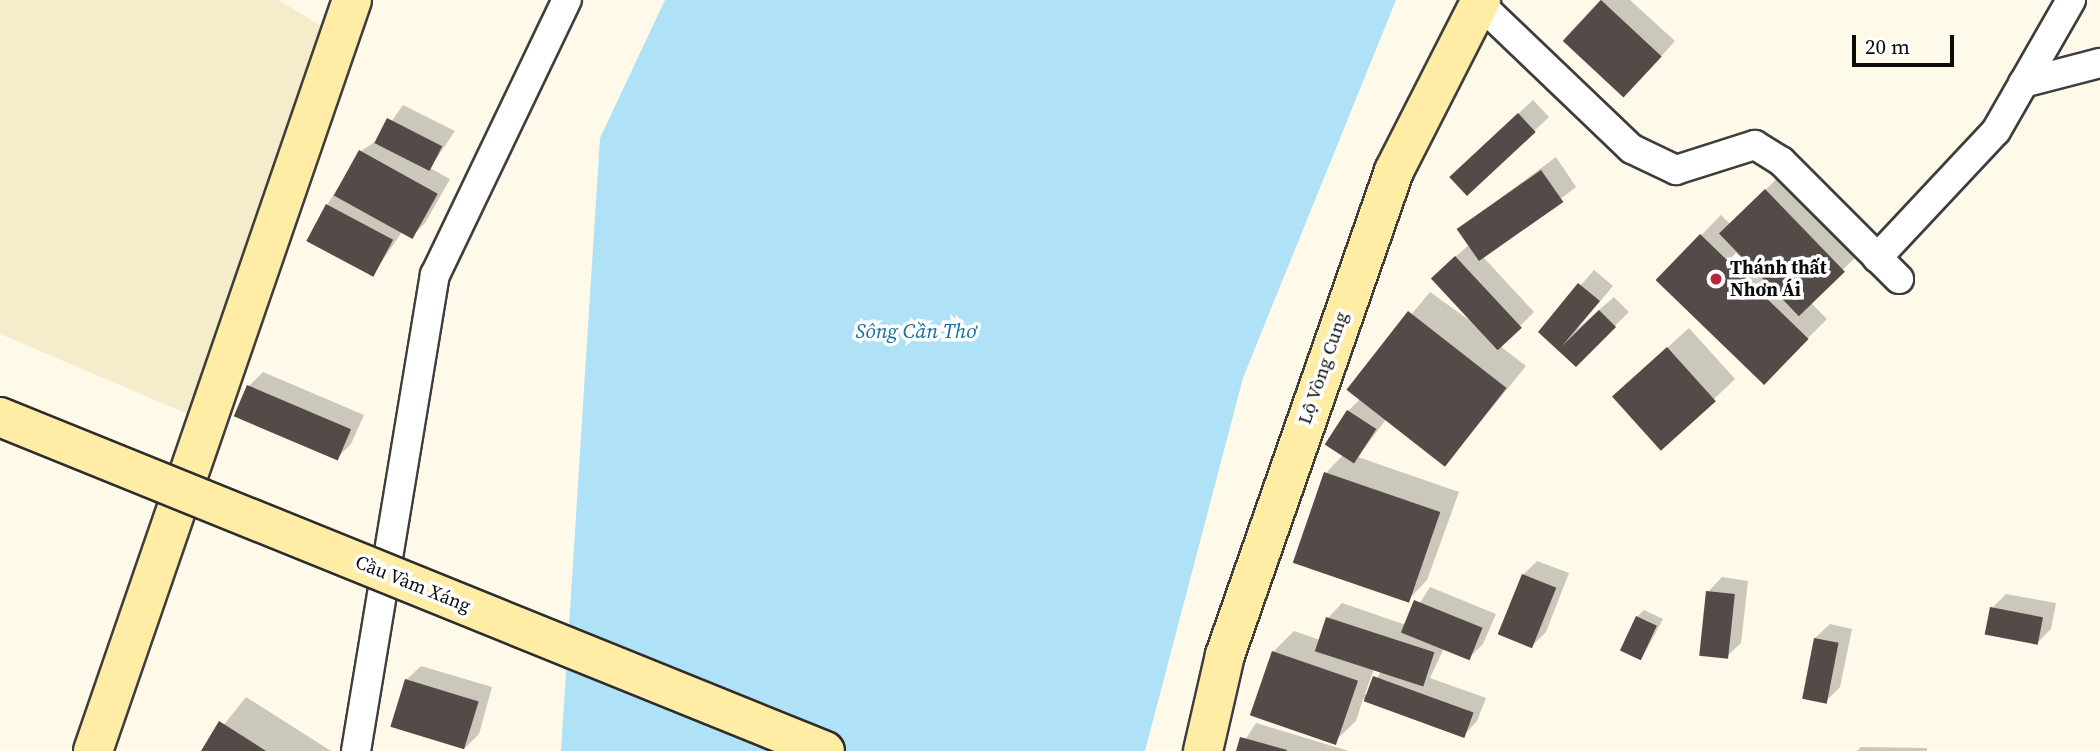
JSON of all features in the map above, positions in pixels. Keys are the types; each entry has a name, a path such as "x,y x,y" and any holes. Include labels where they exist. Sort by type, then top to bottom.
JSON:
{"main road":[{"path":"93,751 352,0"},
{"name":"Lộ Vòng Cung","path":"1203,751 1225,655 1394,171 1480,2"},
{"name":"Cầu Vàm Xáng","path":"0,417 825,751"}],"street":[{"path":"356,751 435,275 567,0"},
{"path":"1877,258 1996,131 2071,0"},
{"path":"1480,2 1632,149 1676,170 1755,145 1781,161 1899,279"},
{"path":"2023,83 2100,63"}],"shaded area":[{"path":"0,0 278,0 325,28 197,418 0,334"}],"water":[{"name":"Sông Cần Thơ","path":"665,0 1396,0 1243,378 1145,751 561,751 600,138"}],"building":[{"path":"1601,0 1662,57 1624,98 1563,41"},
{"path":"1518,113 1536,132 1467,196 1449,177"},
{"path":"387,118 442,146 430,171 374,143"},
{"path":"359,150 438,194 413,239 334,195"},
{"path":"1541,170 1563,202 1479,261 1457,229"},
{"path":"1765,189 1845,272 1799,316 1719,233"},
{"path":"326,204 393,240 373,277 306,241"},
{"path":"1700,234 1809,339 1764,385 1656,280"},
{"path":"1455,256 1522,328 1498,350 1431,279"},
{"path":"1578,283 1600,301 1562,346 1599,310 1616,327 1576,367 1538,332"},
{"path":"1408,311 1507,388 1445,467 1346,390"},
{"path":"1667,347 1716,401 1661,451 1612,397"},
{"path":"247,385 351,429 338,460 234,416"},
{"path":"1347,410 1376,429 1354,463 1325,444"},
{"path":"1324,472 1440,512 1409,603 1293,563"},
{"path":"1522,574 1556,588 1532,648 1498,634"},
{"path":"1706,591 1735,594 1728,659 1699,656"},
{"path":"1414,600 1483,628 1470,660 1401,632"},
{"path":"1990,607 2043,617 2038,645 1985,634"},
{"path":"1636,616 1657,626 1641,660 1620,650"},
{"path":"1326,617 1434,652 1423,686 1315,651"},
{"path":"1814,638 1839,643 1827,704 1802,699"},
{"path":"1272,651 1358,681 1336,745 1250,715"},
{"path":"1373,676 1474,713 1464,738 1364,701"},
{"path":"405,679 479,702 464,749 390,727"},
{"path":"219,721 266,751 201,751"},
{"path":"1240,737 1287,750 1287,751 1236,751"}],"place":[{"name":"Thánh thất Nhơn Ái","path":"1716,279"}]}
